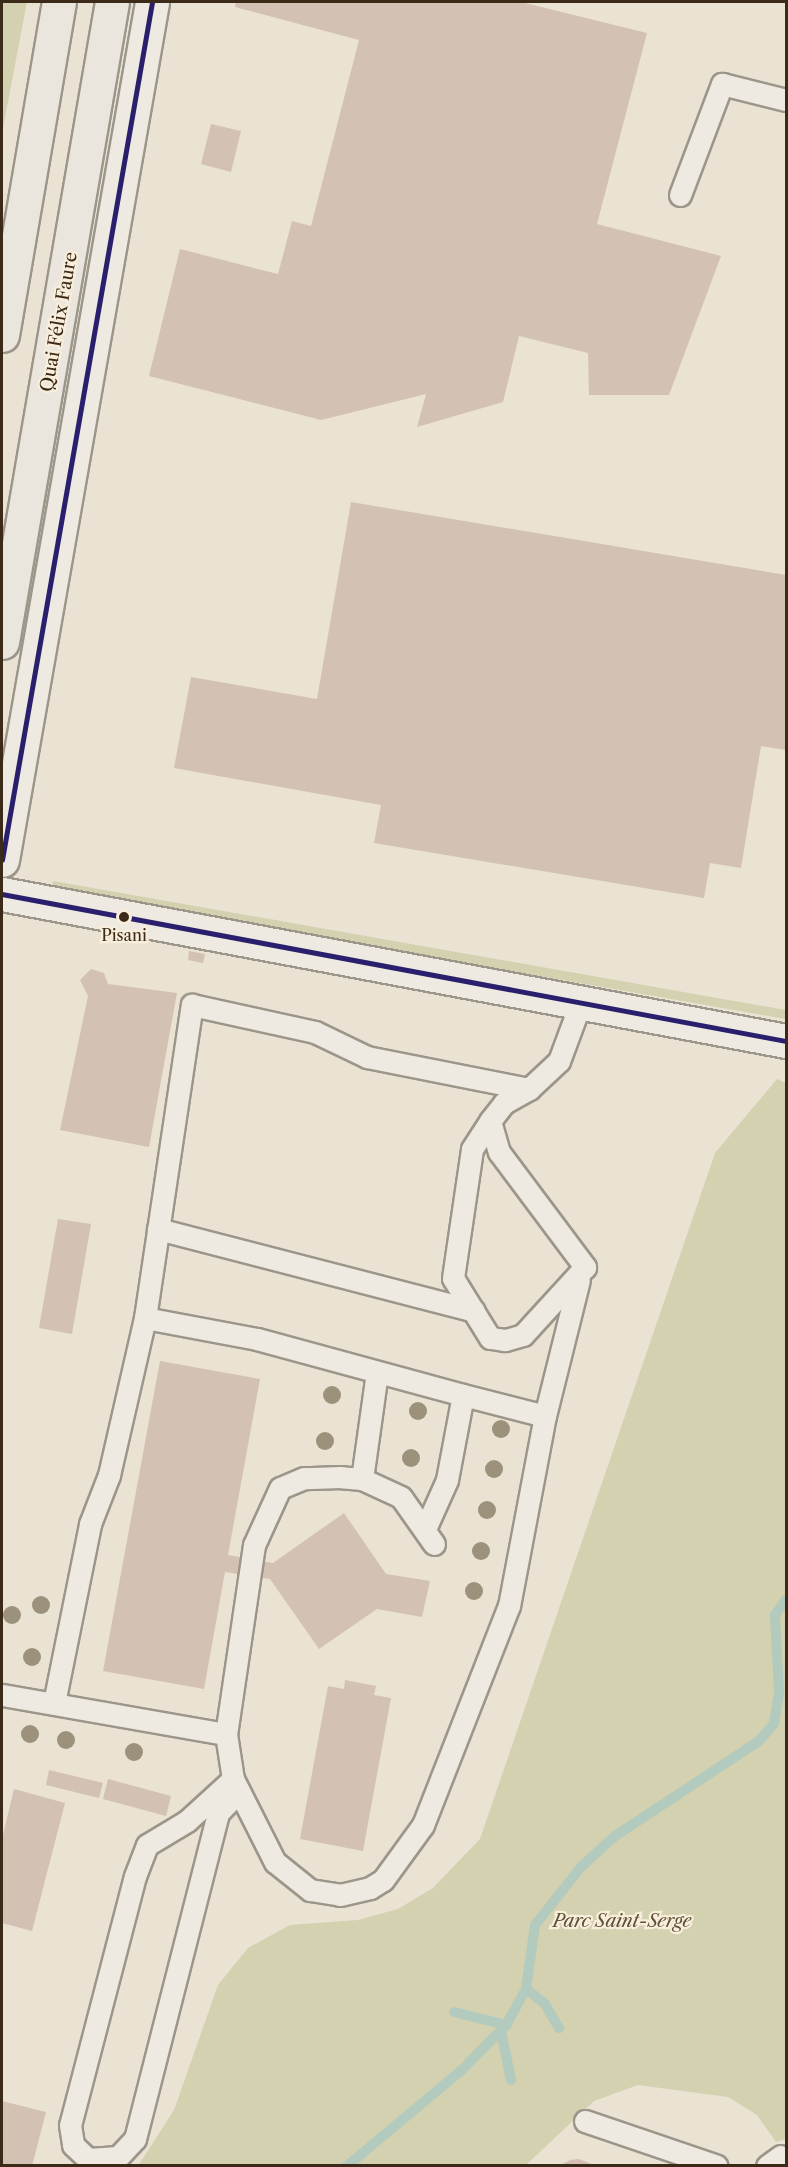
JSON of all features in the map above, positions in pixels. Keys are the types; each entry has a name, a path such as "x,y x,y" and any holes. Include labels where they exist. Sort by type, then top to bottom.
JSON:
{"highway":[{"path":"2,335 59,2"},
{"name":"Quai Félix Faure","path":"2,642 112,2"}],"street":[{"name":"Quai Félix Faure","path":"2,860 152,2"},
{"path":"2,894 786,1041"}],"lane":[{"path":"680,195 722,84 786,100"},
{"path":"490,1121 499,1152 577,1253 585,1267 579,1277 523,1335 490,1338 453,1278 472,1149 490,1121 504,1103 529,1089 569,1046 581,1002"},
{"path":"54,1703 90,1524 109,1475 145,1318 192,1005 315,1032 367,1057 529,1089"},
{"path":"158,1229 474,1311"},
{"path":"463,1395 447,1480 430,1535 401,1497 362,1479 304,1478 274,1496 254,1545 226,1734 236,1785 275,1862 296,1883 340,1895 383,1880 423,1825 509,1606 545,1416 579,1277"},
{"path":"145,1318 257,1339 545,1416"},
{"path":"362,1479 377,1372"},
{"path":"2,1695 226,1734"},
{"path":"236,1785 218,1813 135,2139 118,2157 88,2159 73,2145 70,2125 135,1876 147,1845 188,1821 236,1785"},
{"path":"585,2121 708,2164"}],"green space":[{"path":"2,2 27,2 2,133"},
{"path":"53,881 786,1010 786,1019 51,891"},
{"name":"Parc Saint-Serge","path":"777,1079 786,1083 786,2139 776,2142 757,2115 728,2097 638,2085 594,2101 526,2165 138,2166 174,2110 218,1985 248,1948 290,1925 358,1920 398,1909 433,1888 480,1839 715,1153"}],"building":[{"path":"236,2 521,2 647,33 597,224 721,256 669,395 589,395 588,353 519,336 503,402 417,427 426,394 321,420 149,376 180,249 278,274 292,221 311,226 359,40 235,7"},
{"path":"211,124 241,131 231,172 201,164"},
{"path":"351,502 786,575 786,750 761,746 741,868 710,863 704,898 374,843 381,805 174,768 191,677 317,699"},
{"path":"189,951 205,954 203,963 188,960"},
{"path":"91,969 104,973 108,984 177,993 149,1147 60,1130 88,996 80,980"},
{"path":"58,1219 91,1224 72,1334 39,1328"},
{"path":"160,1361 260,1379 228,1555 273,1563 344,1513 386,1574 430,1581 422,1617 377,1609 319,1649 270,1579 225,1572 204,1689 103,1671"},
{"path":"345,1680 376,1686 374,1695 391,1698 363,1851 300,1839 328,1686 344,1689"},
{"path":"49,1770 103,1783 99,1798 46,1785"},
{"path":"108,1779 171,1796 166,1816 103,1799"},
{"path":"14,1789 65,1803 32,1931 2,1923 2,1839"},
{"path":"2,2101 46,2112 32,2166 2,2166"},
{"path":"579,2159 597,2166 559,2166 570,2160"}],"waterway":[{"path":"347,2166 462,2070 506,2025 526,1989 535,1925 581,1867 615,1836 759,1741 774,1724 779,1694 775,1615 786,1600"},
{"path":"526,1989 545,2004 559,2028"},
{"path":"454,2012 506,2025"},
{"path":"501,2031 511,2080"}],"transit line":[{"path":"2,860 152,2"},
{"path":"2,894 786,1041"}],"place":[{"name":"Pisani","path":"124,917"}]}
